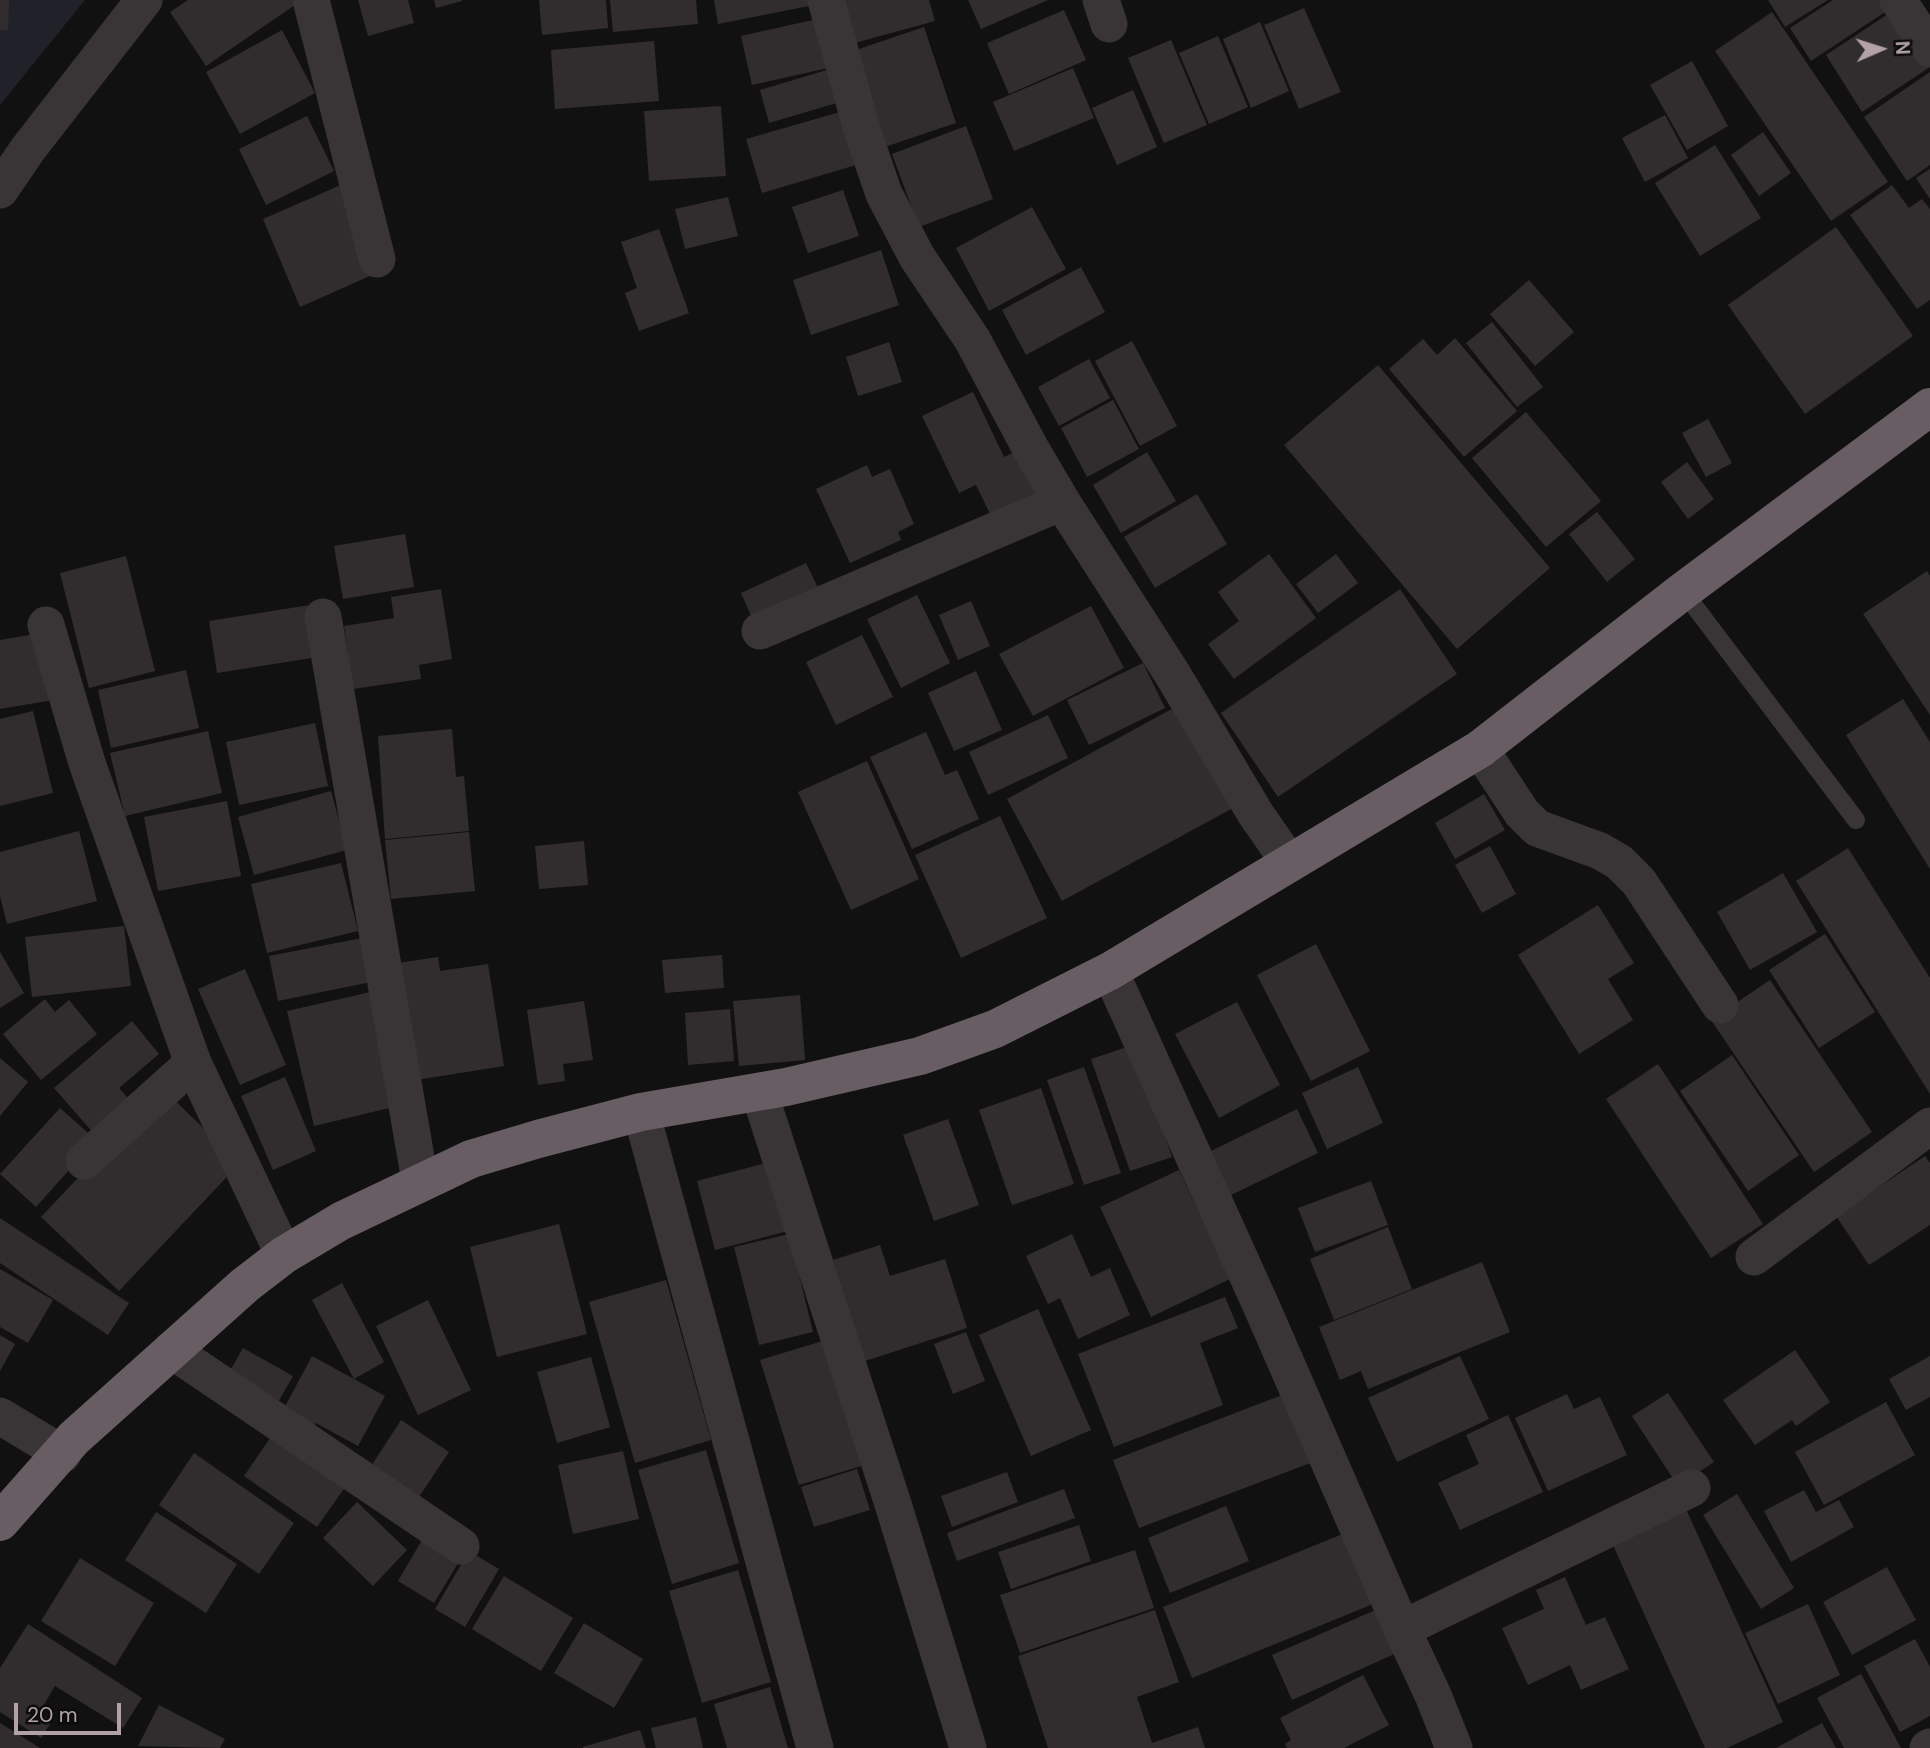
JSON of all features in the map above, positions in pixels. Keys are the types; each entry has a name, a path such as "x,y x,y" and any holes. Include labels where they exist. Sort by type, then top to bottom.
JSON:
{"highway":[{"path":"0,1522 63,1454 74,1438 245,1285 284,1255 341,1221 471,1159 642,1112 759,1092 920,1056 995,1029 1110,971 1480,749 1683,591 1930,407"}],"street":[{"path":"0,190 144,0"},
{"path":"311,0 377,259"},
{"path":"826,0 862,130 884,194 917,257 972,339 1062,502 1173,675 1255,813 1289,862"},
{"path":"1898,0 1930,49"},
{"path":"760,631 1062,502"},
{"path":"323,617 420,1181"},
{"path":"46,625 87,762 193,1063 284,1255"},
{"path":"1480,749 1522,813 1538,828 1600,851 1619,862 1639,883 1720,1005"},
{"path":"1110,971 1263,1310 1454,1748"},
{"path":"84,1161 193,1063"},
{"path":"759,1092 893,1504 968,1748"},
{"path":"642,1112 815,1748"},
{"path":"1754,1257 1930,1126"},
{"path":"172,1350 461,1546"},
{"path":"0,1416 63,1454"},
{"path":"1402,1629 1692,1488"}],"lane":[{"path":"1683,591 1856,820"}],"shaded area":[{"path":"0,0 85,0 0,105"}],"building":[{"path":"0,0 9,0 8,30 0,30"},
{"path":"188,0 292,0 295,5 206,66 170,12"},
{"path":"358,0 408,0 414,23 368,36"},
{"path":"434,0 462,0 462,1 436,8"},
{"path":"539,0 606,0 608,28 542,35"},
{"path":"610,0 696,0 698,24 613,32"},
{"path":"714,0 808,0 809,6 718,24"},
{"path":"839,0 929,0 935,21 851,44"},
{"path":"968,0 1048,0 981,29"},
{"path":"1768,0 1828,0 1785,27"},
{"path":"1833,0 1881,0 1888,10 1811,61 1790,28"},
{"path":"1304,8 1341,92 1299,109 1264,25"},
{"path":"1064,10 1086,60 1009,94 987,43"},
{"path":"1894,10 1930,67 1862,112 1826,55"},
{"path":"1772,12 1888,182 1831,221 1715,51"},
{"path":"817,19 828,68 752,85 741,36"},
{"path":"1260,22 1289,91 1251,108 1223,39"},
{"path":"924,27 956,123 882,148 850,52"},
{"path":"282,30 315,93 240,134 206,72"},
{"path":"1218,36 1248,107 1209,124 1179,53"},
{"path":"1171,40 1207,125 1164,143 1128,58"},
{"path":"654,41 659,101 555,109 551,50"},
{"path":"1692,61 1728,126 1687,150 1650,85"},
{"path":"1073,68 1094,118 1014,151 993,102"},
{"path":"830,69 840,102 769,123 760,90"},
{"path":"1930,72 1930,165 1907,181 1864,117"},
{"path":"1133,90 1157,147 1117,165 1092,108"},
{"path":"721,106 726,176 649,181 644,111"},
{"path":"840,112 856,165 762,193 746,139"},
{"path":"1665,115 1688,158 1645,182 1622,138"},
{"path":"307,116 334,171 266,205 239,149"},
{"path":"966,126 993,199 919,227 892,154"},
{"path":"1763,132 1791,173 1759,196 1731,155"},
{"path":"1715,145 1761,218 1700,256 1655,183"},
{"path":"1930,169 1930,199 1916,178"},
{"path":"343,184 381,271 300,307 263,219"},
{"path":"1892,185 1909,208 1922,199 1930,209 1930,300 1917,309 1850,215"},
{"path":"843,190 859,236 808,253 792,207"},
{"path":"728,197 738,236 685,249 675,209"},
{"path":"1032,207 1066,269 989,311 956,248"},
{"path":"1836,227 1913,336 1805,414 1728,305"},
{"path":"659,229 689,313 639,331 625,293 637,288 621,242"},
{"path":"881,250 899,305 811,335 793,280"},
{"path":"1081,267 1105,312 1026,355 1002,310"},
{"path":"1529,280 1574,332 1535,366 1490,314"},
{"path":"1492,322 1543,387 1517,407 1466,343"},
{"path":"1455,338 1517,411 1464,457 1389,369 1423,339 1437,355"},
{"path":"1132,341 1177,426 1140,446 1095,361"},
{"path":"889,342 902,382 858,396 846,357"},
{"path":"1089,359 1110,398 1059,426 1038,387"},
{"path":"1378,365 1550,568 1457,649 1284,445"},
{"path":"973,392 1004,457 1017,451 1037,493 991,516 976,485 959,493 922,416"},
{"path":"1113,400 1139,449 1087,477 1061,428"},
{"path":"1526,412 1601,501 1546,547 1472,458"},
{"path":"1708,419 1732,463 1706,477 1682,433"},
{"path":"1147,452 1176,501 1121,533 1093,485"},
{"path":"1687,462 1714,499 1688,519 1661,482"},
{"path":"867,465 872,477 890,469 914,524 898,532 901,540 850,563 816,489"},
{"path":"1197,494 1227,544 1155,588 1124,537"},
{"path":"1597,512 1635,559 1607,582 1569,534"},
{"path":"405,534 414,587 343,599 334,546"},
{"path":"1269,554 1316,618 1234,679 1208,644 1239,621 1218,592"},
{"path":"1336,554 1358,583 1318,613 1296,584"},
{"path":"126,556 155,671 89,688 60,573"},
{"path":"806,563 823,598 757,629 741,593"},
{"path":"1927,571 1930,576 1930,715 1863,614"},
{"path":"441,589 452,659 419,665 421,679 353,689 344,626 394,618 391,597"},
{"path":"1400,589 1457,674 1278,797 1221,713"},
{"path":"917,595 950,663 901,688 867,619"},
{"path":"971,601 990,646 958,660 939,615"},
{"path":"310,605 318,657 217,673 209,621"},
{"path":"1091,606 1124,668 1033,716 999,654"},
{"path":"41,633 53,700 0,709 0,640"},
{"path":"862,635 893,697 836,725 806,662"},
{"path":"1143,663 1165,708 1089,745 1067,700"},
{"path":"186,670 199,728 111,748 98,690"},
{"path":"976,671 1002,730 954,751 928,693"},
{"path":"1903,699 1930,742 1930,869 1846,735"},
{"path":"1179,705 1233,808 1062,901 1007,799"},
{"path":"33,711 53,793 0,806 0,719"},
{"path":"1048,715 1068,758 988,795 969,752"},
{"path":"315,723 328,786 239,805 226,742"},
{"path":"452,729 456,777 464,776 469,831 385,839 378,736"},
{"path":"208,731 222,793 125,816 110,753"},
{"path":"926,732 945,775 957,770 979,819 912,849 870,757"},
{"path":"867,761 919,879 851,910 798,792"},
{"path":"331,791 347,850 254,875 238,817"},
{"path":"1484,794 1505,830 1455,859 1435,823"},
{"path":"227,801 241,876 158,891 144,817"},
{"path":"1000,816 1047,918 961,958 915,855"},
{"path":"79,831 97,901 7,924 0,896 0,852"},
{"path":"469,832 475,891 391,899 385,840"},
{"path":"584,841 588,885 539,889 535,846"},
{"path":"1490,846 1516,894 1482,913 1455,865"},
{"path":"1848,848 1930,978 1930,1094 1796,881"},
{"path":"341,863 358,931 267,953 251,884"},
{"path":"1783,873 1817,932 1750,970 1717,912"},
{"path":"1598,905 1634,963 1608,979 1633,1020 1579,1054 1518,955"},
{"path":"124,926 131,986 32,997 25,937"},
{"path":"1825,934 1875,1012 1819,1048 1769,970"},
{"path":"362,938 371,982 278,1001 269,956"},
{"path":"1316,944 1370,1051 1311,1081 1257,975"},
{"path":"0,952 24,993 0,1008"},
{"path":"722,955 724,988 665,993 662,960"},
{"path":"438,957 440,971 488,964 504,1066 410,1081 391,964"},
{"path":"245,969 286,1065 240,1085 198,989"},
{"path":"1770,980 1872,1132 1814,1172 1711,1020"},
{"path":"375,991 402,1105 314,1126 287,1011"},
{"path":"800,995 805,1060 739,1066 733,1001"},
{"path":"45,999 55,1012 69,1000 97,1034 41,1080 3,1034"},
{"path":"584,1001 593,1060 563,1064 565,1081 538,1085 527,1010"},
{"path":"1237,1002 1280,1085 1219,1118 1175,1034"},
{"path":"730,1009 734,1061 688,1065 685,1013"},
{"path":"132,1021 159,1054 119,1088 133,1104 96,1136 54,1088"},
{"path":"1133,1045 1172,1157 1130,1171 1091,1059"},
{"path":"1732,1055 1799,1155 1748,1191 1680,1091"},
{"path":"0,1058 28,1082 0,1116"},
{"path":"1658,1064 1763,1224 1711,1258 1606,1099"},
{"path":"1084,1067 1121,1173 1084,1185 1047,1080"},
{"path":"1358,1067 1383,1123 1327,1149 1302,1093"},
{"path":"285,1077 316,1151 273,1170 241,1096"},
{"path":"1041,1088 1074,1184 1012,1205 979,1110"},
{"path":"171,1097 240,1163 119,1291 41,1217 145,1107"},
{"path":"60,1108 96,1140 36,1207 0,1174"},
{"path":"1297,1109 1318,1153 1231,1195 1211,1151"},
{"path":"948,1119 979,1205 934,1221 903,1135"},
{"path":"1925,1156 1930,1163 1930,1225 1869,1265 1836,1216"},
{"path":"774,1161 792,1230 715,1250 697,1181"},
{"path":"1179,1170 1230,1279 1151,1317 1100,1207"},
{"path":"1371,1181 1388,1225 1315,1252 1298,1208"},
{"path":"0,1218 129,1303 108,1335 0,1263"},
{"path":"559,1224 587,1334 497,1357 470,1247"},
{"path":"1388,1227 1412,1289 1334,1320 1310,1259"},
{"path":"789,1234 813,1332 759,1345 734,1247"},
{"path":"1072,1234 1091,1277 1110,1268 1130,1315 1078,1339 1060,1298 1048,1304 1026,1256"},
{"path":"880,1245 890,1276 945,1259 967,1328 865,1361 833,1260"},
{"path":"1482,1262 1510,1332 1368,1389 1361,1371 1340,1380 1319,1327"},
{"path":"0,1269 53,1300 28,1343 0,1327"},
{"path":"666,1280 711,1440 635,1463 589,1302"},
{"path":"342,1283 384,1362 354,1379 312,1300"},
{"path":"1225,1297 1238,1328 1200,1343 1223,1405 1114,1447 1078,1354"},
{"path":"428,1300 471,1390 418,1415 376,1326"},
{"path":"1038,1309 1091,1430 1031,1456 979,1335"},
{"path":"966,1332 985,1381 953,1394 934,1344"},
{"path":"0,1335 15,1344 0,1371"},
{"path":"829,1339 868,1464 799,1485 760,1360"},
{"path":"243,1348 293,1376 276,1406 226,1378"},
{"path":"1795,1350 1830,1402 1796,1426 1792,1420 1755,1445 1723,1400"},
{"path":"312,1356 385,1396 358,1446 316,1423 312,1430 281,1414"},
{"path":"1460,1356 1489,1419 1397,1462 1368,1398"},
{"path":"1930,1356 1930,1397 1906,1410 1889,1379"},
{"path":"591,1357 610,1427 557,1443 537,1372"},
{"path":"1295,1390 1321,1459 1139,1528 1113,1460"},
{"path":"1668,1393 1714,1462 1678,1486 1632,1416"},
{"path":"1567,1394 1574,1409 1600,1397 1627,1455 1548,1491 1515,1418"},
{"path":"1886,1402 1915,1455 1824,1505 1795,1452"},
{"path":"1508,1415 1543,1492 1460,1530 1438,1483 1479,1464 1466,1435"},
{"path":"401,1420 449,1452 413,1506 366,1474"},
{"path":"275,1431 348,1483 317,1527 244,1476"},
{"path":"706,1450 739,1563 672,1584 638,1470"},
{"path":"623,1451 639,1519 573,1534 558,1465"},
{"path":"194,1453 294,1523 259,1574 159,1505"},
{"path":"857,1469 870,1510 814,1527 801,1487"},
{"path":"1007,1472 1018,1502 952,1527 941,1496"},
{"path":"1064,1489 1075,1518 957,1561 947,1533"},
{"path":"1804,1490 1816,1512 1839,1500 1854,1527 1791,1562 1764,1511"},
{"path":"1737,1494 1794,1588 1761,1609 1703,1515"},
{"path":"357,1502 407,1550 373,1586 323,1538"},
{"path":"1226,1506 1249,1561 1170,1593 1148,1538"},
{"path":"1685,1507 1783,1722 1727,1748 1705,1748 1611,1541"},
{"path":"156,1512 237,1564 206,1613 125,1560"},
{"path":"1079,1525 1091,1561 1011,1589 998,1552"},
{"path":"1350,1531 1378,1602 1192,1678 1163,1607"},
{"path":"426,1533 463,1555 434,1603 398,1581"},
{"path":"1135,1550 1154,1608 1020,1653 1000,1595"},
{"path":"469,1551 499,1569 465,1627 435,1609"},
{"path":"80,1558 154,1603 115,1666 41,1621"},
{"path":"1887,1567 1916,1620 1852,1655 1823,1602"},
{"path":"738,1570 771,1682 702,1703 669,1591"},
{"path":"504,1576 573,1618 541,1671 472,1629"},
{"path":"1565,1577 1586,1625 1605,1617 1629,1669 1581,1690 1570,1665 1528,1685 1502,1628 1544,1609 1536,1590"},
{"path":"1808,1604 1840,1675 1778,1704 1745,1633"},
{"path":"1380,1608 1399,1652 1292,1700 1272,1655"},
{"path":"1155,1610 1179,1682 1137,1697 1152,1743 1198,1727 1205,1748 1048,1748 1018,1656"},
{"path":"584,1623 643,1659 614,1708 554,1673"},
{"path":"28,1624 142,1698 123,1728 55,1686 39,1713 52,1721 41,1738 0,1712 0,1668"},
{"path":"1915,1639 1930,1667 1930,1716 1900,1732 1864,1666"},
{"path":"1861,1674 1901,1748 1844,1748 1817,1698"},
{"path":"1363,1675 1389,1725 1344,1748 1287,1748 1285,1744 1291,1740 1280,1718"},
{"path":"770,1687 788,1748 727,1748 714,1704"},
{"path":"159,1705 225,1739 220,1748 138,1746"},
{"path":"696,1717 703,1748 656,1748 651,1728"},
{"path":"0,1723 40,1748 0,1748"},
{"path":"1822,1723 1836,1748 1776,1748"},
{"path":"640,1730 646,1748 583,1748 583,1747"}]}
